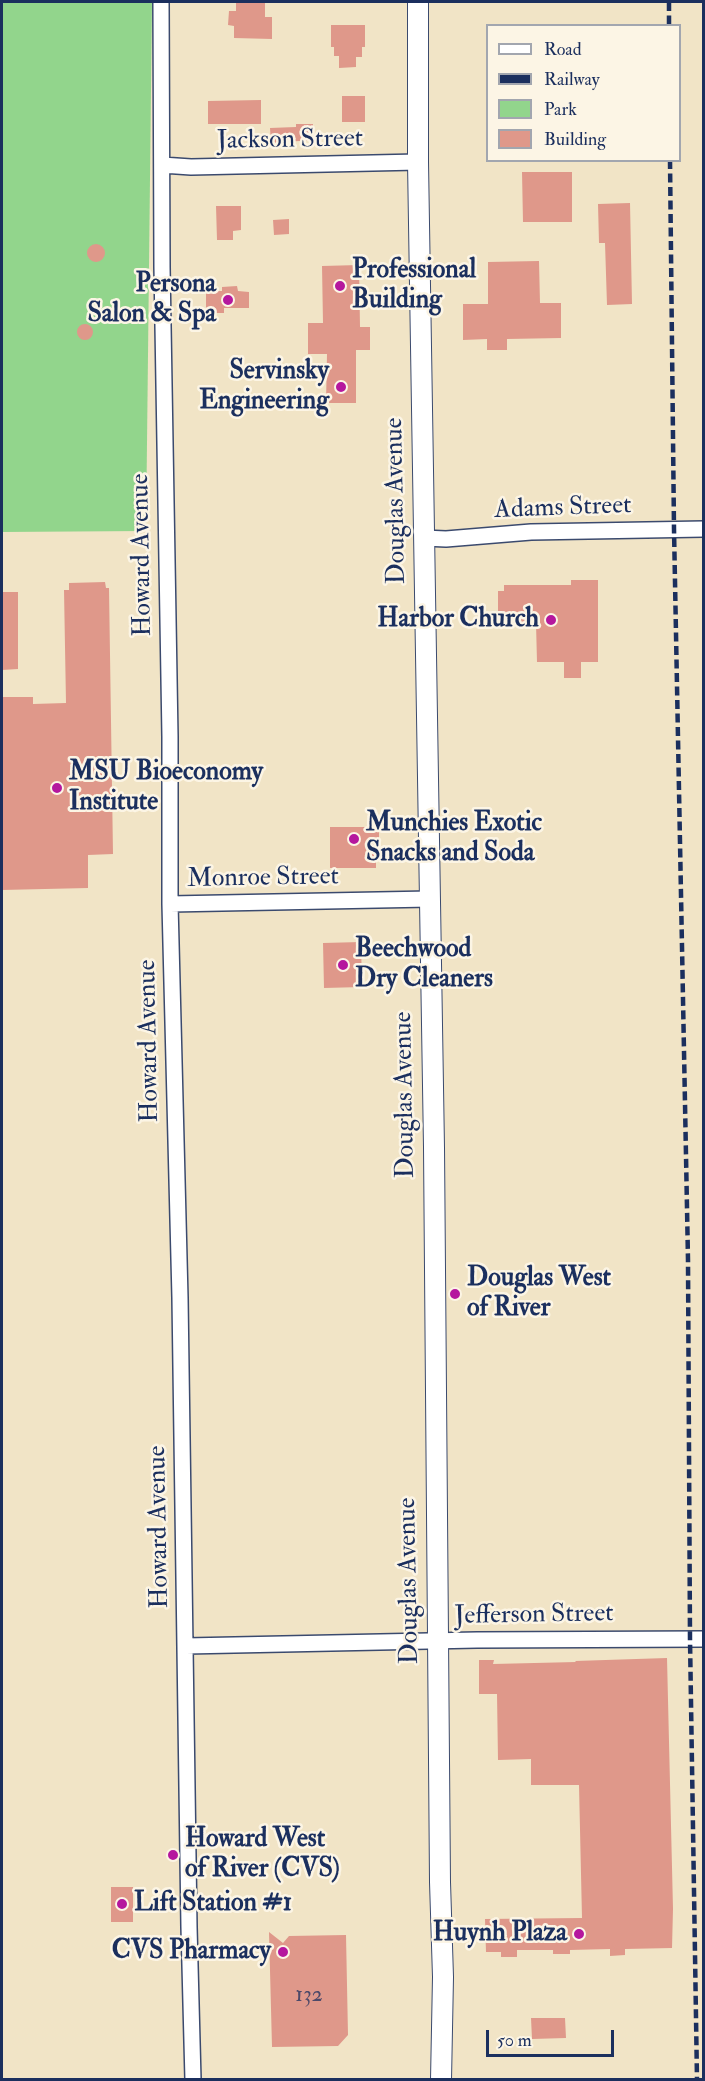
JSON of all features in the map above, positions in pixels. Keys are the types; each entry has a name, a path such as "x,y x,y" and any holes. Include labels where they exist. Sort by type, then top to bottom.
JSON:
{"street":[{"name":"Howard Avenue","path":"161,2 170,904 180,1298 193,2079"},
{"name":"Douglas Avenue","path":"417,2 430,899 442,1977 441,2079"},
{"name":"Jackson Street","path":"162,165 191,167 418,162"},
{"name":"Adams Street","path":"424,538 446,539 531,532 704,529"},
{"name":"Monroe Street","path":"170,904 430,899"},
{"name":"Jefferson Street","path":"186,1646 704,1639"}],"green space":[{"path":"2,2 152,2 146,531 2,532"}],"building":[{"path":"236,2 265,2 265,17 272,17 272,39 234,38 234,26 228,25 229,11 236,11"},
{"path":"331,25 365,25 365,47 362,47 362,57 356,57 356,67 339,68 339,56 334,56 334,47 331,47"},
{"path":"342,96 365,96 365,122 342,122"},
{"path":"261,100 261,124 208,124 208,101"},
{"path":"296,124 313,124 313,140 271,143 270,128 296,127"},
{"path":"522,172 572,172 572,222 523,222"},
{"path":"630,203 632,304 607,305 605,243 599,243 598,204"},
{"path":"216,206 241,206 241,230 233,231 233,240 217,240"},
{"path":"289,219 289,234 274,235 273,220"},
{"path":"96,244 102,247 105,253 102,259 96,262 90,259 87,253 90,247"},
{"path":"539,261 540,303 561,303 561,338 507,339 507,350 487,350 487,339 463,340 463,304 488,304 488,262"},
{"path":"359,265 360,327 370,327 370,350 356,350 356,403 326,403 327,354 308,354 308,323 323,323 322,266"},
{"name":"Persona Salon & Spa","path":"237,286 238,291 249,292 249,308 224,308 224,313 210,313 210,310 206,310 206,291 222,291 222,287"},
{"path":"85,324 91,326 93,332 91,338 85,340 79,338 77,332 79,326"},
{"name":"Harbor Church","path":"571,580 598,580 598,662 581,662 581,678 564,678 564,662 537,662 536,623 504,623 504,616 498,616 498,591 504,591 504,585 571,585"},
{"name":"MSU Bioeconomy Institute","path":"105,582 106,588 109,588 113,854 88,855 88,888 2,890 2,697 33,697 33,704 66,703 64,590 69,590 69,583"},
{"path":"2,592 18,592 18,669 2,670"},
{"name":"Munchies Exotic Snacks and Soda","path":"330,827 379,827 379,852 376,852 376,868 330,868"},
{"name":"Beechwood Dry Cleaners","path":"361,942 362,987 324,988 323,943"},
{"path":"667,1658 672,1948 625,1949 625,1955 610,1956 610,1949 570,1950 570,1954 553,1954 553,1950 517,1950 517,1957 501,1957 501,1952 486,1952 485,1919 582,1918 579,1785 531,1785 531,1759 498,1760 497,1694 479,1694 479,1660 494,1660 493,1664"},
{"name":"Lift Station #1","path":"111,1887 133,1887 133,1922 111,1922"},
{"name":"CVS Pharmacy","path":"269,1932 283,1943 289,1936 346,1935 348,2035 338,2046 272,2047"},
{"path":"531,2018 565,2018 566,2038 532,2039"}],"railway":[{"path":"669,2 669,24"},
{"path":"670,162 674,529 688,1260 690,1639 697,2080"}],"place":[{"name":"Professional Building","path":"340,286"},
{"name":"Persona Salon & Spa","path":"228,300"},
{"name":"Servinsky Engineering","path":"341,387"},
{"name":"Harbor Church","path":"551,620"},
{"name":"MSU Bioeconomy Institute","path":"57,788"},
{"name":"Munchies Exotic Snacks and Soda","path":"354,839"},
{"name":"Beechwood Dry Cleaners","path":"343,965"},
{"name":"Douglas West of River","path":"455,1294"},
{"name":"Howard West of River (CVS)","path":"173,1855"},
{"name":"Lift Station #1","path":"122,1904"},
{"name":"Huynh Plaza","path":"579,1934"},
{"name":"CVS Pharmacy","path":"283,1952"}]}
